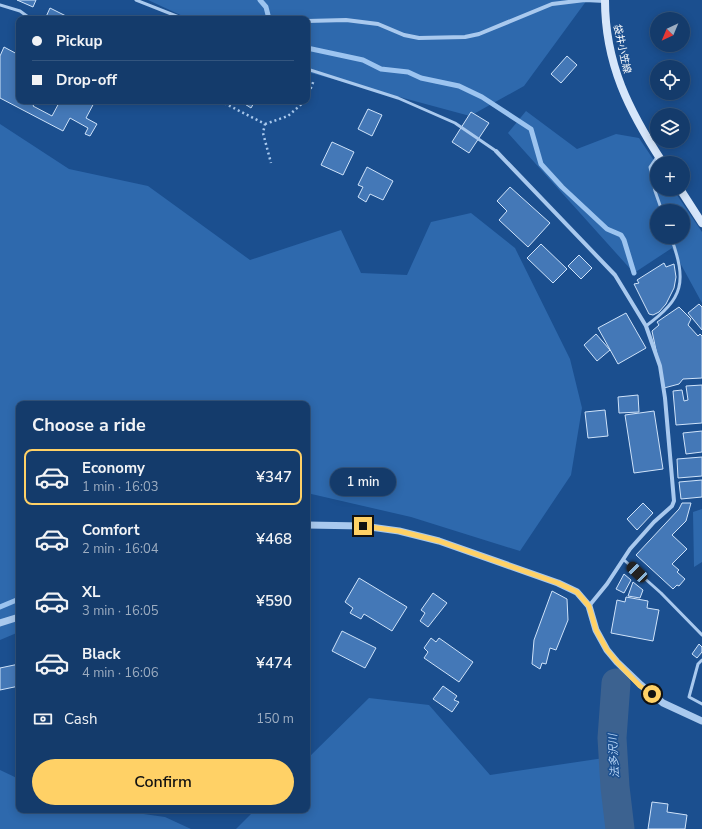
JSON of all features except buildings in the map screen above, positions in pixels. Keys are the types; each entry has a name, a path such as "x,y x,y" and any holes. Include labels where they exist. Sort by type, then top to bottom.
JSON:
{"main road":[{"name":"袋井小笠線","path":"605,0 606,28 614,68 621,87 659,156"},
{"path":"685,196 702,223"}],"street":[{"path":"310,21 346,20 378,24 404,35 420,38 465,37 479,34 552,4 585,0 605,0"},
{"path":"496,151 615,275 646,326 660,366 664,391 674,501 672,506 654,522 630,549 624,560 589,606"},
{"path":"310,525 363,526 392,530 439,541 558,583 577,592 589,606 596,630 607,650 640,686 663,702 702,721"},
{"path":"0,623 16,618"}],"lane":[{"path":"136,0 176,16"},
{"path":"0,5 20,11 27,16"},
{"path":"310,70 398,98 455,123 496,151"},
{"path":"646,326 666,310 678,291 681,281 678,256 674,244"},
{"path":"624,560 661,593 702,635"},
{"path":"702,660 698,664 689,697 702,704"}],"path":[{"path":"310,90 317,72"},
{"path":"226,104 265,124 288,116 302,104"},
{"path":"265,124 263,133 271,164"}],"shaded area":[{"path":"148,0 587,0 524,86 470,116 310,73 310,16 183,16"},
{"path":"526,111 577,149 616,134 639,138 651,156 650,196 678,196 683,204 650,204 650,244 690,244 690,214 702,232 702,303 672,248 634,273 508,133"},
{"path":"0,124 69,169 148,186 250,260 341,230 361,273 407,275 431,222 471,213 515,248 570,359 582,408 571,475 520,551 411,517 310,494 310,401 16,401 16,633 0,640"},
{"path":"702,509 702,562 694,567 693,512"},
{"path":"369,698 429,705 490,775 604,758 615,829 236,829 252,813 310,813 310,756"},
{"path":"0,770 16,778 16,813 136,813 165,817 191,829 0,829"}],"waterway":[{"path":"260,0 266,7 268,16"},
{"path":"310,49 363,60 381,69 408,72 421,78 459,86 482,97 531,129 541,164 562,187 607,229 621,235 624,240 634,273"},
{"path":"0,607 16,600"},
{"name":"法多沢川","path":"616,683 612,738 615,787 620,829"}],"route":[{"path":"363,526 399,531 439,541 558,583 577,592 589,606 596,630 607,650 640,686 652,694"}]}
